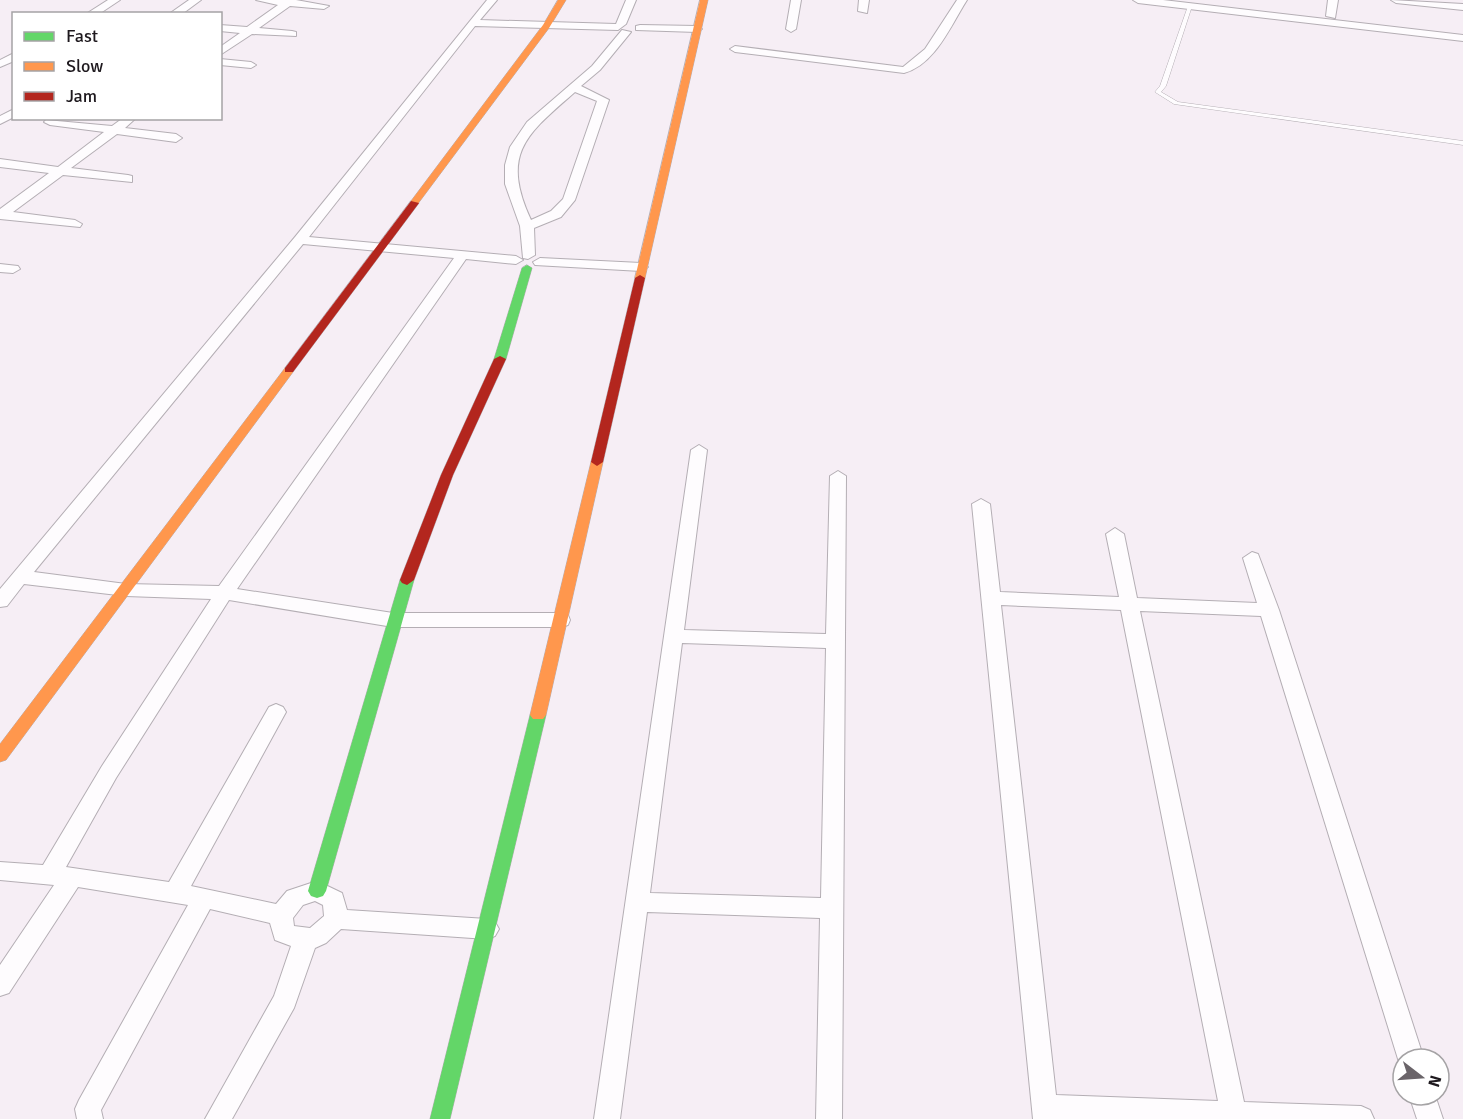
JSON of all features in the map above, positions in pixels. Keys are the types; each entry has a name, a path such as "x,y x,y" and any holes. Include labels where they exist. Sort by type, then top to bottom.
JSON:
{"street":[{"path":"94,12 115,0"},
{"path":"177,12 196,0"},
{"path":"261,0 324,6"},
{"path":"0,601 300,240 492,0"},
{"path":"0,756 546,26 562,0"},
{"path":"317,891 393,620 417,549 443,486 496,372 528,261 527,226 511,184 511,165 516,147 531,124 596,68 621,28 631,0"},
{"path":"440,1119 561,620 704,0"},
{"path":"791,29 796,0"},
{"path":"735,49 911,69 927,53 962,0"},
{"path":"1138,0 1187,2 1463,38"},
{"path":"1331,16 1333,0"},
{"path":"222,51 289,1"},
{"path":"1402,9 1463,7"},
{"path":"472,23 697,29"},
{"path":"222,28 292,34"},
{"path":"222,62 251,65"},
{"path":"527,226 555,214 564,208 569,200 603,100 574,87"},
{"path":"1,215 128,120"},
{"path":"50,122 177,138"},
{"path":"0,164 128,179"},
{"path":"1,215 75,224"},
{"path":"300,240 528,261 641,267"},
{"path":"0,985 61,876 109,772 224,593 462,255"},
{"path":"607,1119 699,450"},
{"path":"829,1119 838,476"},
{"path":"981,504 1045,1113 1360,1119"},
{"path":"1116,534 1234,1117"},
{"path":"1252,558 1407,1047"},
{"path":"20,577 126,590 224,593 393,620 561,620"},
{"path":"992,598 1270,610"},
{"path":"672,636 834,641"},
{"path":"175,893 276,712"},
{"path":"0,871 61,876 175,893 281,915"},
{"path":"317,891 334,900 336,919 323,934 305,941 283,933 281,915 295,898 317,891"},
{"path":"90,1119 88,1109 204,898"},
{"path":"637,902 831,908"},
{"path":"336,919 487,929"},
{"path":"218,1119 285,1000 305,941"}],"lane":[{"path":"1187,2 1163,86 1158,92 1176,103 1463,143"}],"traffic: fast":[{"path":"500,359 527,268"},
{"path":"317,891 407,580"},
{"path":"440,1119 538,715"}],"traffic: slow":[{"path":"414,203 546,26 562,0"},
{"path":"640,278 704,0"},
{"path":"0,756 289,370"},
{"path":"538,715 597,462"}],"traffic: jam":[{"path":"289,370 414,203"},
{"path":"597,462 640,278"},
{"path":"407,580 447,475 500,359"}]}
